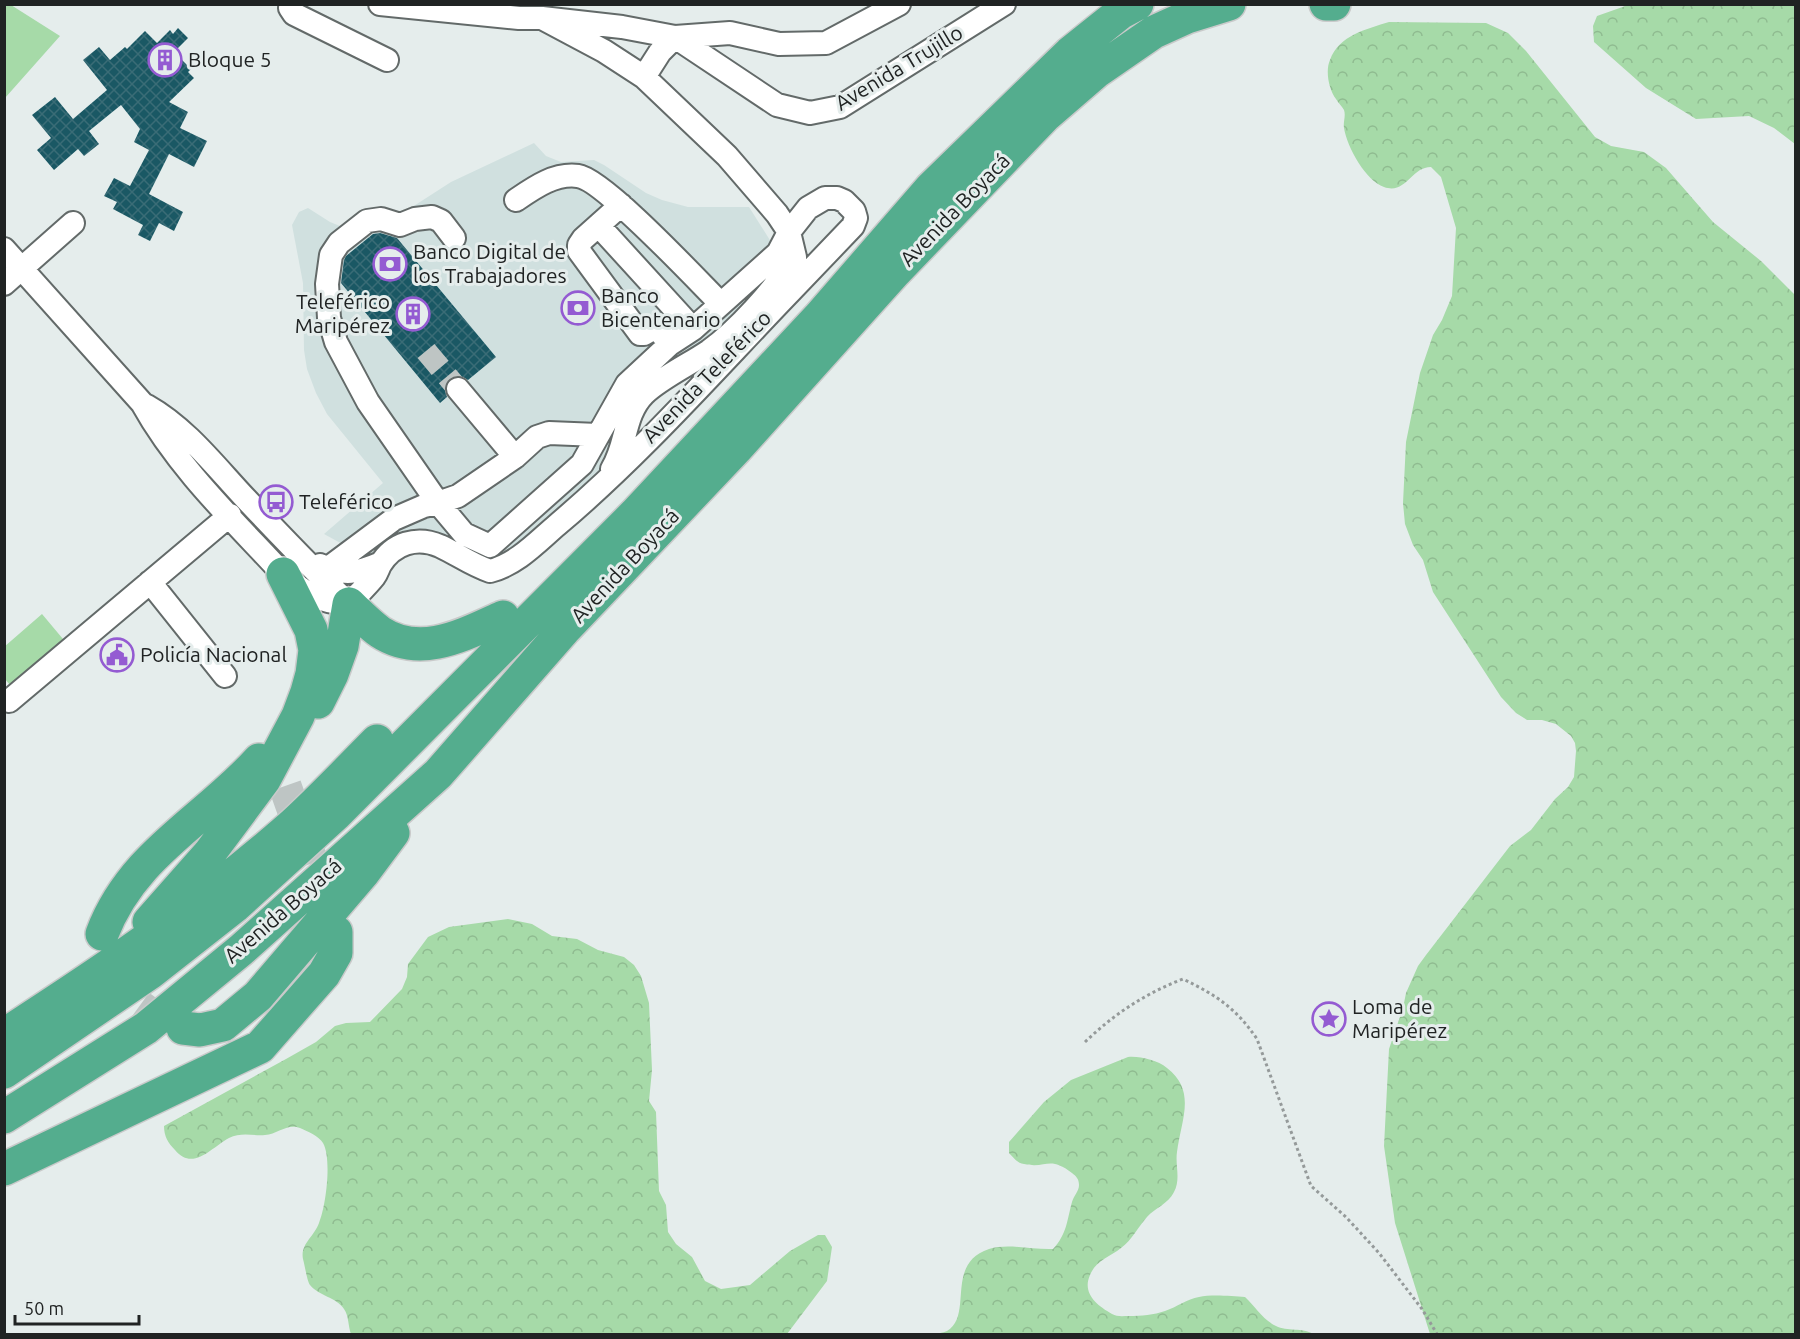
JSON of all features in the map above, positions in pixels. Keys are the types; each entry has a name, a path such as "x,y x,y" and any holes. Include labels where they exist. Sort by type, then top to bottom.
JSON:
{"highway":[{"name":"Avenida Boyacá","path":"4,1072 151,972 235,906 336,815 635,514 755,388 931,188 1070,53 1120,13 1137,4"},
{"name":"Avenida Boyacá","path":"4,1117 146,1028 241,950 438,774 565,630 736,449 895,272 1045,116 1096,72 1154,32 1187,17 1229,4"},
{"path":"1326,4 1334,4"},
{"path":"4,1035 110,948 208,895 290,827 683,443 755,388"},
{"path":"110,948 116,902 138,872 156,852 204,813 250,770 298,716 312,674 315,650 291,565"},
{"path":"349,604 382,633 406,641 433,644 454,639 503,617"},
{"path":"285,786 285,769 332,674 342,646 349,604"},
{"path":"183,1028 200,1030 223,1025 258,996 364,872 438,774"},
{"path":"4,1169 260,1047 324,974 336,953 336,932"},
{"path":"4,1056 51,1040"},
{"path":"4,1125 45,1093"}],"street":[{"path":"291,4 290,8 294,14 387,60"},
{"path":"644,77 660,52 675,37 730,33 779,44 826,43 899,4"},
{"name":"Avenida Trujillo","path":"382,5 519,18 542,18 622,27 675,37 777,105 810,113 840,107 1004,4"},
{"name":"Avenida Teleférico","path":"291,565 360,573 381,563 398,546 426,541 441,546 472,565 490,571 502,568 513,562 600,488 788,294 795,275 795,257 789,232 777,214 727,156 644,77 604,51 542,18"},
{"path":"516,200 536,186 559,176 579,176 588,179 621,205 721,304"},
{"path":"621,205 583,239 579,245 579,251 640,334 663,336 693,329 778,253 789,232 808,208 825,198 837,198 844,201 850,206 856,218 853,226 788,294"},
{"path":"454,238 441,221 432,216 400,225 381,219 367,221 339,243 331,255 327,284 329,318 336,342 368,402 438,503 464,534 490,546 582,464 627,384 663,336 675,310 703,286"},
{"path":"4,284 73,223"},
{"path":"599,226 693,329"},
{"path":"4,249 142,403 155,426 194,478 230,515 291,565"},
{"name":"Avenida Teleférico","path":"600,488 618,458 630,414 644,394 711,349 782,277 795,257"},
{"path":"458,389 515,457"},
{"path":"142,403 176,426 212,462 291,565 298,588 330,603 349,604"},
{"path":"327,568 394,519 424,506 458,496 515,457 537,437 549,433 598,435"},
{"path":"194,478 195,462 204,459 212,462"},
{"path":"9,701 230,515"},
{"name":"Avenida Teleférico","path":"349,604 375,576 381,563"},
{"path":"150,582 225,676"}],"path":[{"path":"1085,1042 1122,1010 1160,988 1183,979 1214,994 1244,1019 1257,1039 1311,1186 1346,1217 1379,1253 1409,1292 1437,1335"}],"shaded area":[{"path":"534,143 546,156 561,162 594,160 646,193 662,200 688,207 749,207 778,253 771,273 706,340 637,393 602,478 540,532 486,564 385,546 366,557 324,534 383,483 327,414 307,369 304,350 303,283 292,225 299,212 308,208 330,222 355,232 406,211 451,182"}],"green space":[{"path":"5,4 11,5 60,36 5,98"},
{"path":"1631,4 1795,5 1795,144 1774,128 1749,116 1696,119 1646,88 1594,42 1593,26 1597,16"},
{"path":"1389,22 1486,23 1508,33 1526,51 1595,137 1611,146 1644,152 1666,168 1713,222 1761,261 1795,295 1795,1334 1430,1334 1395,1223 1384,1146 1389,1049 1406,993 1418,966 1510,846 1531,830 1555,799 1568,787 1574,777 1576,751 1571,736 1556,724 1542,720 1527,720 1516,713 1501,697 1433,592 1423,560 1413,545 1405,524 1403,503 1406,442 1420,373 1433,335 1452,296 1456,228 1441,177 1431,167 1418,171 1403,184 1392,188 1377,184 1364,171 1349,144 1344,128 1344,110 1331,91 1328,80 1330,60 1340,44 1355,34"},
{"path":"42,614 68,645 15,691 5,679 4,647"},
{"path":"508,919 532,924 552,936 577,939 598,950 624,957 634,965 641,976 649,1003 652,1070 649,1101 656,1112 659,1191 666,1205 668,1232 676,1244 692,1257 705,1281 721,1289 750,1285 790,1251 818,1235 825,1235 832,1247 827,1281 787,1334 351,1334 347,1315 341,1305 310,1285 303,1259 305,1245 322,1215 326,1194 327,1160 326,1150 321,1140 300,1128 291,1127 265,1135 234,1136 202,1156 189,1159 182,1156 168,1142 164,1126 316,1042 335,1026 370,1022 402,989 407,977 408,964 428,937 449,927"},
{"path":"1128,1057 1148,1059 1163,1065 1182,1086 1185,1107 1177,1152 1177,1182 1165,1203 1147,1217 1128,1241 1093,1270 1088,1281 1092,1298 1114,1315 1122,1316 1156,1313 1190,1299 1204,1296 1245,1297 1263,1317 1276,1326 1313,1334 933,1334 947,1331 955,1323 959,1314 963,1277 967,1266 975,1256 996,1247 1053,1249 1058,1243 1064,1232 1078,1189 1078,1179 1058,1165 1019,1163 1009,1153 1009,1142 1044,1102 1071,1080"}],"building":[{"path":"178,28 188,38 174,52 191,69 188,72 194,78 169,102 188,112 180,128 207,141 194,167 169,154 149,194 183,212 174,231 159,223 150,241 138,235 143,225 113,209 117,202 104,196 114,178 130,186 149,150 134,142 140,129 121,105 89,131 99,144 84,156 78,149 54,170 37,150 51,138 32,115 55,97 73,119 107,90 83,60 99,47 110,60 125,47 127,49 145,31 157,43 170,30 173,34"},
{"name":"Teleférico Maripérez","path":"380,233 397,238 496,357 468,380 456,376 449,379 445,385 447,397 440,403 341,283 346,256 373,234"}],"tunnel":[{"path":"426,351 458,389"},
{"path":"285,786 328,908"},
{"path":"110,968 127,997 153,1016 183,1028"}],"place":[{"name":"Bloque 5","path":"165,60"},
{"name":"Banco Digital de los Trabajadores","path":"390,264"},
{"name":"Banco Bicentenario","path":"578,308"},
{"name":"Teleférico Maripérez","path":"413,314"},
{"name":"Teleférico","path":"276,502"},
{"name":"Policía Nacional","path":"117,655"},
{"name":"Loma de Maripérez","path":"1329,1019"}]}
